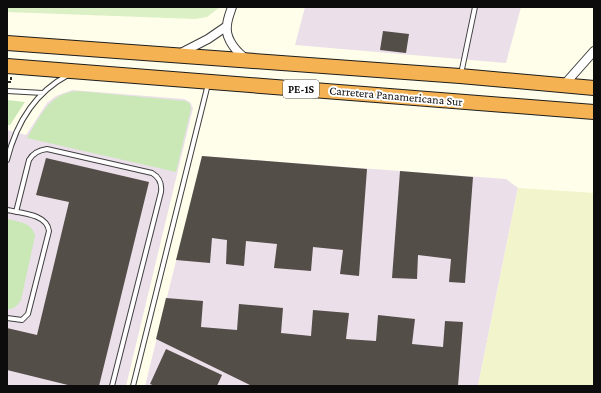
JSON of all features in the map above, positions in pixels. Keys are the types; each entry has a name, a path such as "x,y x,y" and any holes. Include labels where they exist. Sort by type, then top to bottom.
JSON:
{"highway":[{"name":"Carretera Panamericana Sur","path":"7,43 251,62 460,76 594,88"},
{"name":"Carretera Panamericana Sur","path":"7,66 594,112"}],"street":[{"path":"232,7 227,26 228,34 234,46 251,62"},
{"path":"176,55 208,39 227,26"},
{"path":"563,86 594,51"}],"lane":[{"path":"460,76 475,7"},
{"path":"7,160 19,126 29,109 50,86 76,71"},
{"path":"133,386 208,82"},
{"path":"7,91 43,93"},
{"path":"16,212 29,160 34,154 42,150 47,149 152,173 160,180 161,192 112,386"},
{"path":"7,210 41,218 47,223 49,230 28,314 25,319 22,320 7,318"}],"shaded area":[{"path":"305,7 521,7 506,63 295,45"},
{"path":"72,90 184,99 190,102 193,108 126,386 7,386 7,130 26,135 47,103 56,96"},
{"path":"202,156 506,179 518,188 478,386 145,386"}],"green space":[{"path":"7,7 220,7 207,17 195,19 7,12"},
{"path":"77,91 186,101 190,104 191,109 176,172 27,138 41,114 52,101 67,93"},
{"path":"7,100 25,102 10,125 7,125"},
{"path":"518,188 594,193 594,386 478,386"},
{"path":"7,219 28,225 35,236 21,300 11,309 7,309"}],"building":[{"path":"383,31 409,34 406,53 380,50"},
{"path":"202,156 367,169 359,276 340,274 343,250 313,247 311,271 274,268 277,244 246,241 244,266 226,264 227,240 212,238 210,263 176,260"},
{"path":"46,158 149,182 99,386 72,386 7,370 7,328 37,335 69,202 36,195"},
{"path":"400,171 473,177 465,283 449,282 451,259 418,255 417,279 392,278"},
{"path":"166,298 203,301 201,327 237,330 239,304 283,308 281,333 311,336 313,310 349,313 346,339 376,341 378,315 415,319 412,344 443,347 445,321 463,322 458,386 252,386 156,339"},
{"path":"166,349 222,375 217,386 155,386 150,384"}]}
